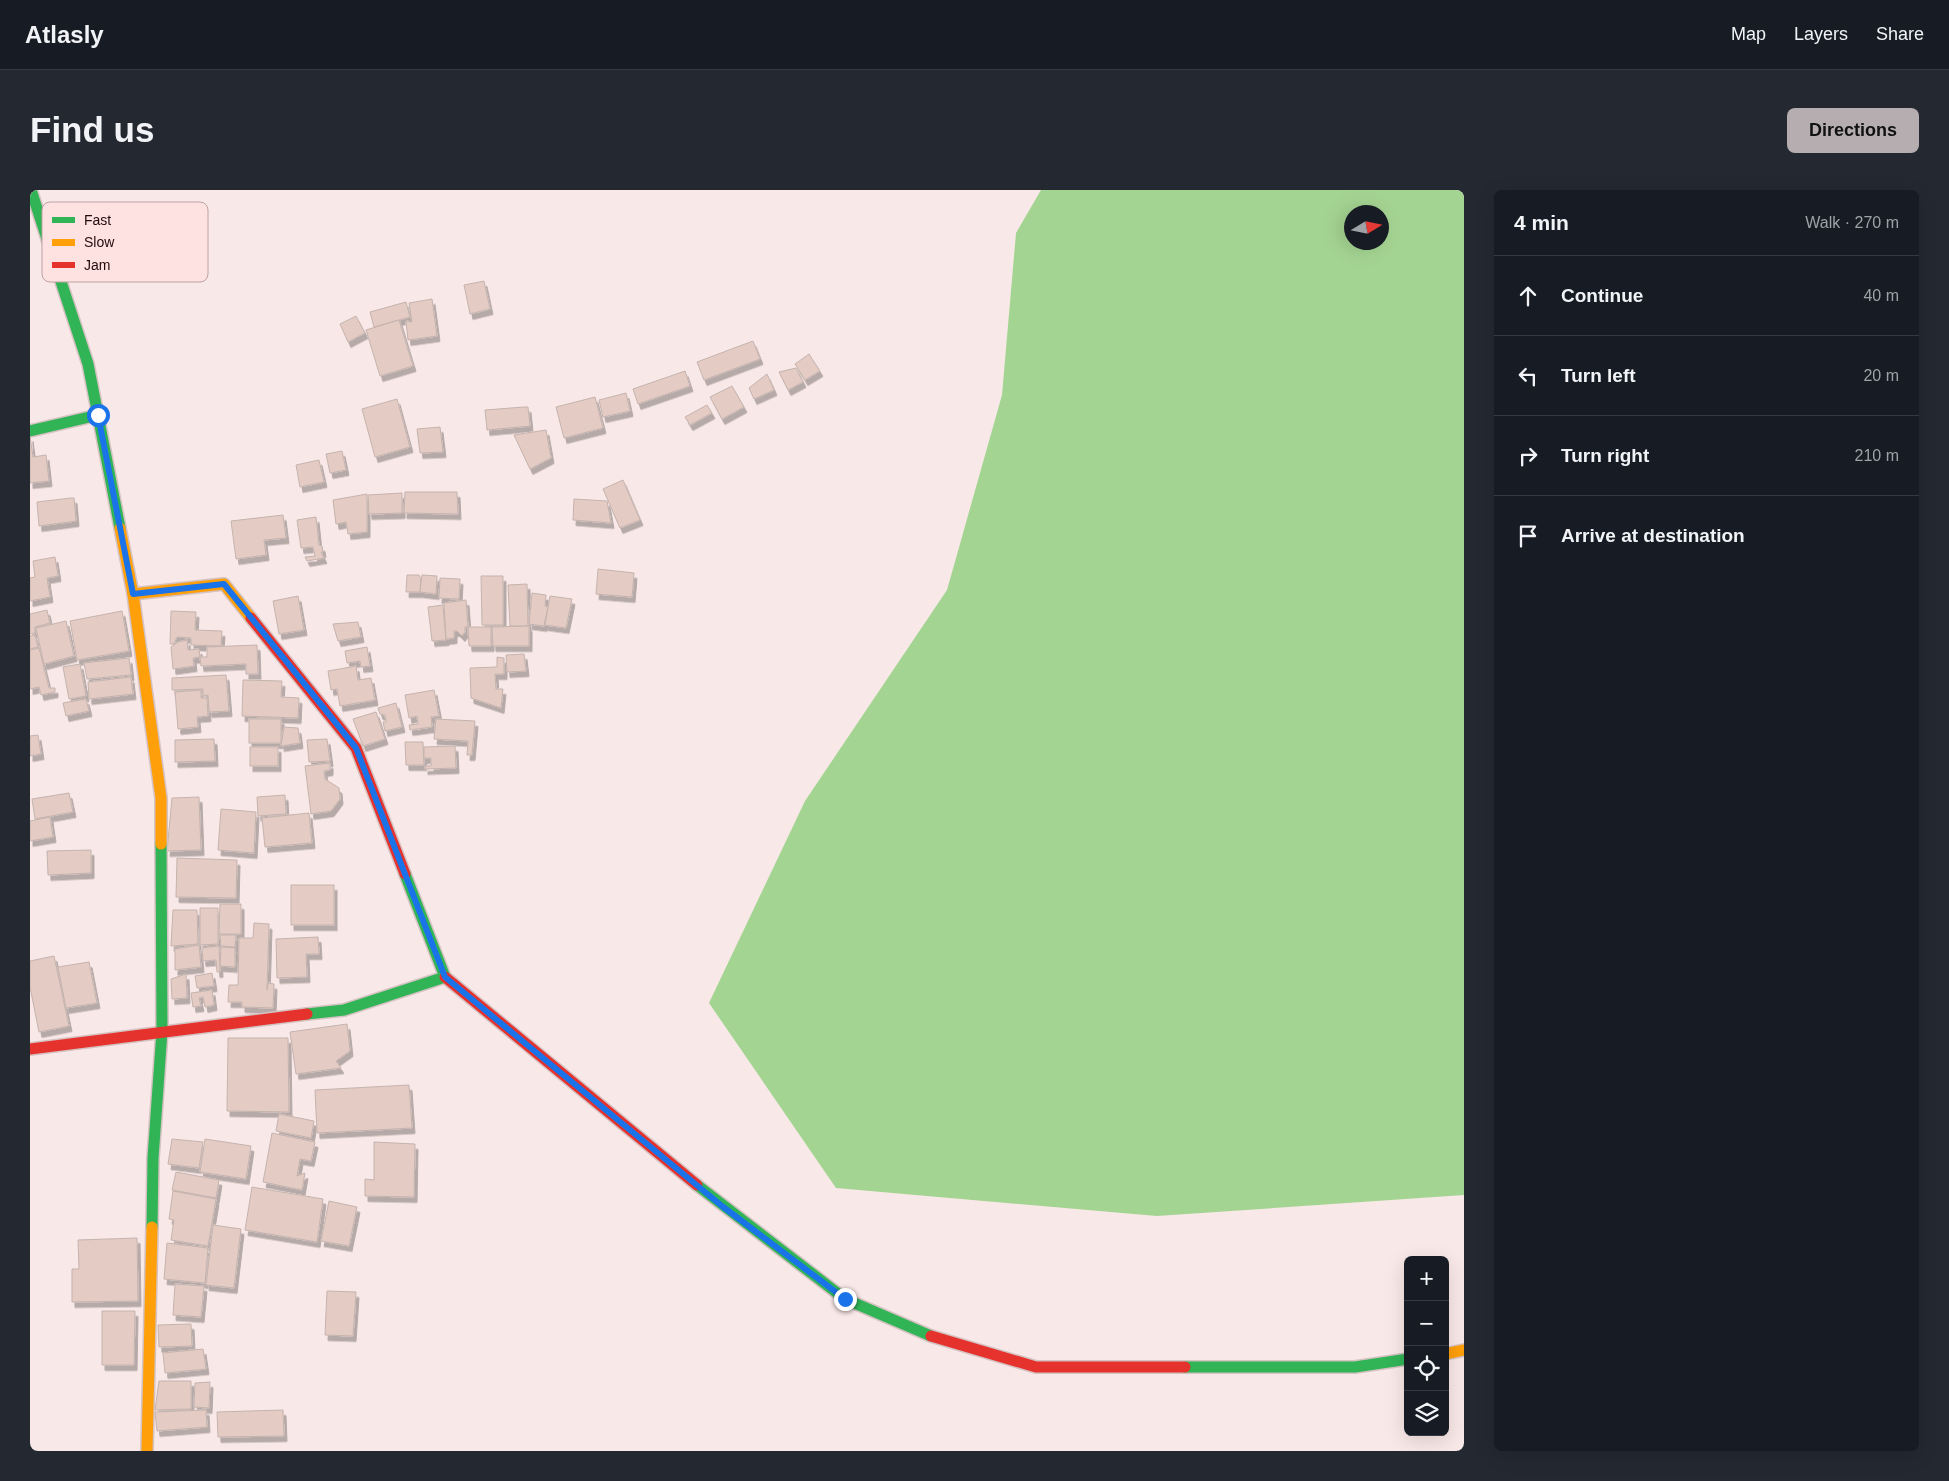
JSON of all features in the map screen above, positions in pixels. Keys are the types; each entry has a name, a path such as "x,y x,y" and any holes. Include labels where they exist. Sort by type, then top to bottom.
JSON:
{"street":[{"path":"32,190 42,221"},
{"path":"62,282 88,364 133,594 161,798 162,1031 153,1158 147,1451"},
{"path":"30,431 98,415"},
{"path":"133,594 224,584 356,748 445,977 722,1206 845,1299 941,1341 1036,1367 1355,1367 1404,1360"},
{"path":"30,1050 162,1031 344,1010 445,977"},
{"path":"1449,1353 1464,1350"}],"shaded area":[{"path":"1041,190 1464,190 1464,1195 1157,1216 836,1188 709,1003 805,801 947,590 1002,395 1016,233"}],"building":[{"path":"484,281 490,309 470,314 464,285"},
{"path":"432,299 437,336 408,340 406,321 412,322 409,303"},
{"path":"406,302 410,317 374,327 370,312"},
{"path":"356,316 365,333 348,342 340,324"},
{"path":"399,320 413,366 380,376 366,330"},
{"path":"753,341 760,359 704,380 697,362"},
{"path":"809,354 820,371 805,380 795,364"},
{"path":"796,368 803,382 788,390 779,372"},
{"path":"685,371 690,386 638,404 633,389"},
{"path":"767,374 774,390 754,399 749,388"},
{"path":"732,386 744,407 722,419 710,397"},
{"path":"626,393 630,411 603,417 599,400"},
{"path":"595,397 603,428 564,438 556,407"},
{"path":"397,399 410,447 375,457 362,409"},
{"path":"707,405 712,413 690,425 685,417"},
{"path":"528,407 530,426 487,430 485,410"},
{"path":"440,427 443,452 420,453 417,429"},
{"path":"546,430 551,458 530,469 514,435"},
{"path":"30,436 33,457 46,455 49,481 30,483"},
{"path":"342,451 346,470 330,473 326,454"},
{"path":"319,460 324,482 300,487 296,465"},
{"path":"623,480 640,520 620,528 603,489"},
{"path":"405,492 457,492 458,514 404,513"},
{"path":"402,493 402,513 369,514 368,495"},
{"path":"367,494 367,532 348,534 346,522 336,524 333,500"},
{"path":"74,498 76,521 39,526 37,502"},
{"path":"574,499 607,501 611,523 573,520"},
{"path":"283,515 286,538 264,540 266,555 236,559 231,521"},
{"path":"316,517 319,545 322,546 323,552 321,552 324,558 307,561 305,557 315,556 313,547 301,548 297,520"},
{"path":"55,557 58,576 47,578 50,597 30,601 30,578 35,577 33,561"},
{"path":"598,569 634,573 632,597 596,594"},
{"path":"407,575 419,575 421,579 420,592 406,592"},
{"path":"422,575 437,576 436,594 420,592"},
{"path":"481,576 503,576 503,625 482,625"},
{"path":"440,578 460,579 459,599 439,598"},
{"path":"527,584 528,626 510,626 508,585"},
{"path":"532,593 546,595 545,606 548,607 544,626 529,624"},
{"path":"298,596 304,630 279,634 273,601"},
{"path":"550,596 572,599 566,628 545,625"},
{"path":"466,600 468,627 465,627 465,632 462,636 457,631 454,631 454,638 446,639 444,603"},
{"path":"443,605 446,640 432,641 428,607"},
{"path":"47,610 50,623 35,627 35,633 30,634 30,614"},
{"path":"122,611 129,651 77,660 70,621"},
{"path":"171,611 196,612 195,630 222,631 221,646 191,645 191,638 177,637 174,644 170,644"},
{"path":"66,621 74,656 44,664 36,628"},
{"path":"358,622 361,637 338,641 333,624"},
{"path":"529,626 529,646 493,646 492,627"},
{"path":"468,627 491,627 491,646 469,646"},
{"path":"35,635 38,647 30,649 30,636"},
{"path":"187,640 188,650 199,649 200,657 193,658 194,666 173,669 171,647 178,642"},
{"path":"257,645 258,674 246,674 246,664 201,666 200,657 207,657 207,647"},
{"path":"367,647 370,666 361,667 360,661 347,663 345,651"},
{"path":"39,648 49,688 55,688 55,692 41,695 39,687 30,689 30,650"},
{"path":"524,654 526,671 507,672 506,655"},
{"path":"497,657 504,658 504,674 495,674 496,689 503,689 501,708 471,698 470,668 497,667"},
{"path":"129,658 131,675 87,679 84,663"},
{"path":"80,664 86,696 69,699 63,667"},
{"path":"356,666 358,680 371,678 375,700 340,706 337,689 331,690 328,671"},
{"path":"226,675 229,711 209,712 208,695 203,696 203,689 172,690 172,678"},
{"path":"131,677 133,694 89,699 88,682"},
{"path":"243,680 282,681 281,697 299,698 298,718 242,716"},
{"path":"201,690 201,698 207,698 208,716 197,717 198,727 178,729 175,692"},
{"path":"434,690 439,716 431,717 432,727 410,730 409,725 418,724 417,716 409,718 405,695"},
{"path":"86,699 89,711 66,716 63,703"},
{"path":"396,703 402,727 385,731 383,722 386,722 385,715 380,714 378,708"},
{"path":"376,712 385,739 363,746 353,719"},
{"path":"249,719 281,719 281,743 249,743"},
{"path":"436,719 475,721 472,755 467,755 468,741 434,739"},
{"path":"284,727 298,728 300,743 281,746"},
{"path":"38,735 41,754 30,756 30,736"},
{"path":"214,739 215,761 175,762 175,740"},
{"path":"327,739 330,761 309,762 307,740"},
{"path":"405,742 423,742 424,765 406,765"},
{"path":"455,746 456,768 425,769 425,766 431,766 431,758 424,758 424,747"},
{"path":"250,747 278,747 278,766 250,766"},
{"path":"330,763 330,770 324,771 325,779 339,788 340,799 331,811 311,814 305,766"},
{"path":"69,793 73,812 35,819 32,799"},
{"path":"285,795 286,814 258,816 257,797"},
{"path":"199,797 201,850 167,851 172,798"},
{"path":"221,809 256,812 254,853 218,850"},
{"path":"309,813 312,843 265,847 262,818"},
{"path":"50,817 53,837 30,841 30,821"},
{"path":"91,850 91,873 48,875 47,851"},
{"path":"177,858 237,860 236,898 176,897"},
{"path":"291,885 334,885 334,925 291,925"},
{"path":"220,904 241,904 241,934 219,934"},
{"path":"200,908 218,908 218,944 200,945"},
{"path":"173,910 197,910 198,944 171,946"},
{"path":"254,923 269,924 267,990 268,983 274,984 273,1008 242,1007 242,1002 228,1002 229,985 238,985 239,938 253,938"},
{"path":"220,935 236,935 235,947 221,946"},
{"path":"318,937 319,954 306,954 307,977 277,978 276,939"},
{"path":"199,945 201,967 175,970 175,949"},
{"path":"219,946 220,972 217,972 216,960 203,961 202,948"},
{"path":"221,947 235,948 235,967 220,966"},
{"path":"54,956 69,1026 39,1032 30,987 30,961"},
{"path":"89,962 97,1003 66,1008 58,967"},
{"path":"212,973 214,986 197,988 195,976"},
{"path":"186,974 187,998 172,999 171,979"},
{"path":"212,990 214,1005 205,1007 203,997 199,998 201,1006 193,1007 191,993"},
{"path":"347,1024 350,1051 336,1061 341,1068 296,1074 290,1032"},
{"path":"228,1038 288,1038 289,1112 227,1111"},
{"path":"409,1085 412,1128 317,1133 315,1090"},
{"path":"279,1114 314,1121 311,1138 276,1131"},
{"path":"272,1133 315,1142 311,1161 300,1159 297,1176 305,1173 302,1190 263,1182"},
{"path":"172,1139 203,1142 199,1168 168,1164"},
{"path":"205,1139 251,1146 246,1179 200,1172"},
{"path":"374,1142 415,1144 414,1197 365,1196 365,1179 374,1180"},
{"path":"176,1172 219,1180 216,1198 172,1190"},
{"path":"252,1187 323,1199 317,1242 245,1230"},
{"path":"173,1191 216,1199 208,1246 171,1240 174,1220 169,1219"},
{"path":"329,1201 357,1207 349,1246 321,1241"},
{"path":"213,1225 241,1229 234,1288 206,1285"},
{"path":"137,1238 138,1301 72,1302 72,1269 79,1269 78,1240"},
{"path":"167,1243 208,1248 205,1283 164,1279"},
{"path":"175,1284 204,1286 201,1317 173,1315"},
{"path":"327,1291 356,1292 353,1336 325,1335"},
{"path":"102,1311 135,1311 134,1365 102,1365"},
{"path":"191,1324 192,1346 159,1347 158,1325"},
{"path":"203,1349 206,1369 165,1373 163,1353"},
{"path":"159,1381 191,1381 191,1409 155,1410"},
{"path":"210,1382 209,1408 194,1407 195,1383"},
{"path":"206,1410 207,1427 157,1431 155,1412"},
{"path":"283,1410 284,1436 218,1437 217,1412"}],"traffic: fast":[{"path":"31,190 42,224"},
{"path":"61,282 88,364 120,528"},
{"path":"30,431 98,415"},
{"path":"152,1227 153,1158 162,1031 161,844"},
{"path":"307,1014 344,1010 445,977 405,874"},
{"path":"697,1185 845,1299 931,1336"},
{"path":"1185,1367 1355,1367 1404,1360"}],"traffic: slow":[{"path":"120,528 133,594 161,798 161,844"},
{"path":"133,594 224,584 251,618"},
{"path":"147,1451 152,1227"},
{"path":"1449,1353 1464,1350"}],"traffic: jam":[{"path":"251,618 356,748 405,874"},
{"path":"445,977 697,1185"},
{"path":"30,1049 307,1014"},
{"path":"931,1336 1036,1367 1185,1367"}],"route":[{"path":"98,415 133,594 224,584 356,748 445,977 722,1206 845,1299"}]}
